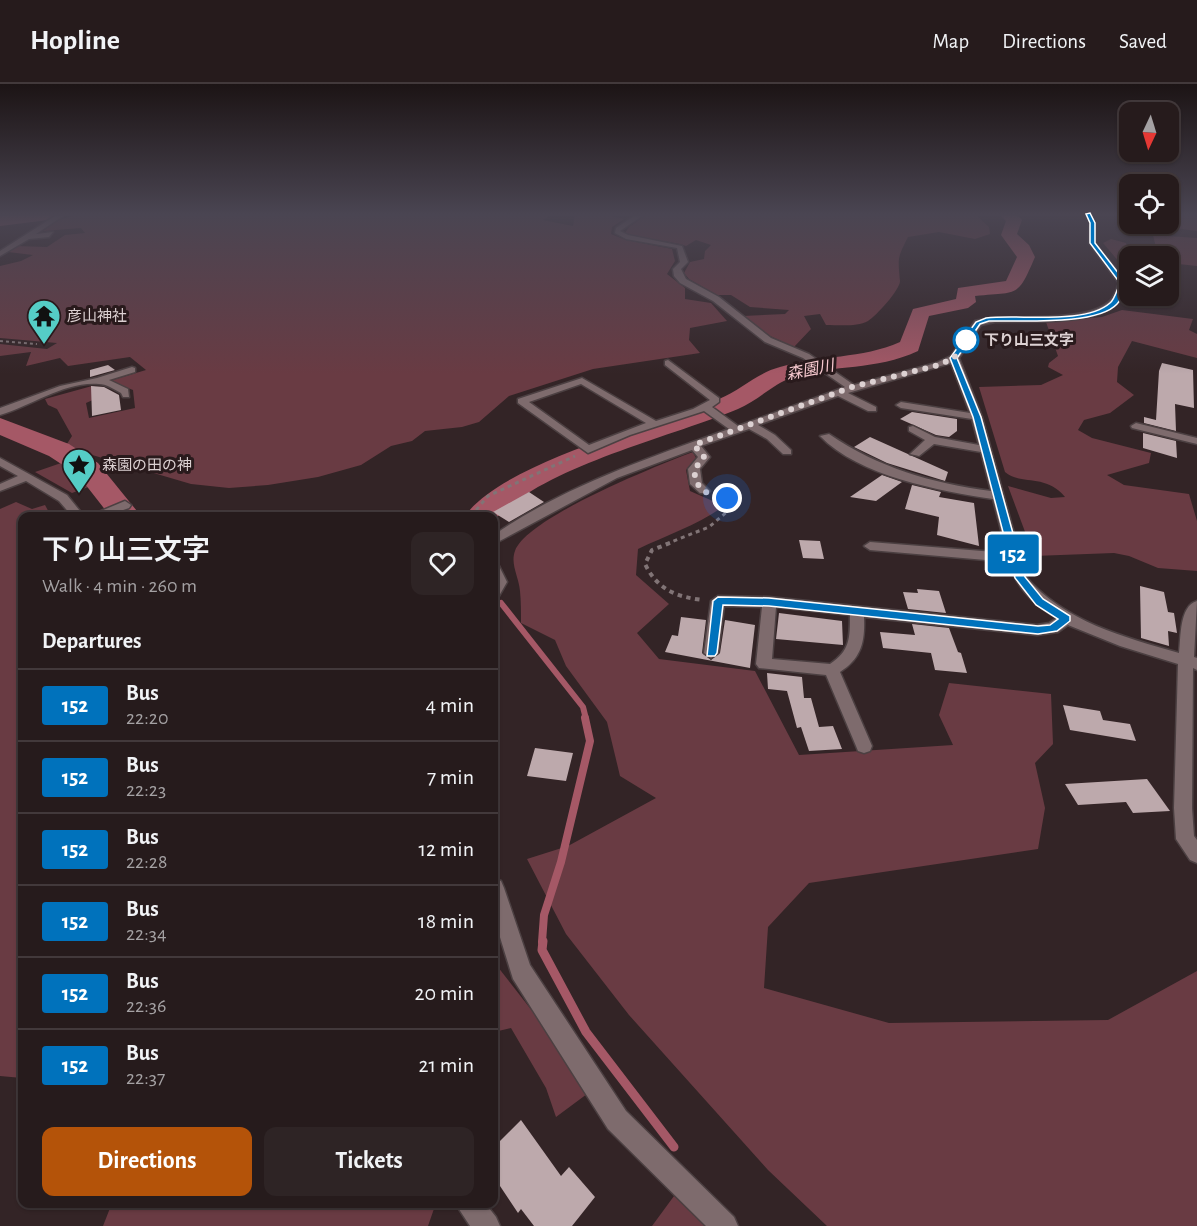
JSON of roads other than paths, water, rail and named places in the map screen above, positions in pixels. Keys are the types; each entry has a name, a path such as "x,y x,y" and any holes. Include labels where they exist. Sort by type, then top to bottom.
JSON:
{"street":[{"path":"679,267 678,276 683,281 716,300 768,340 806,356 852,387"},
{"path":"498,537 514,526 613,476 852,387 925,370 954,358 978,323 988,319 1070,317 1102,312 1115,303 1123,283 1111,267"},
{"path":"954,358 977,417 1014,558 1020,578 1028,591 1039,602 1066,619 1191,662"},
{"path":"655,424 582,381 522,401 588,450 655,424 706,408 716,400 668,363"},
{"path":"0,412 51,393 132,370"},
{"path":"98,381 125,391 126,395"},
{"path":"838,392 872,409"},
{"path":"901,405 977,417"},
{"path":"706,408 737,430"},
{"path":"750,425 771,437 787,452"},
{"path":"1136,426 1197,441"},
{"path":"913,429 932,440 985,449"},
{"path":"825,436 852,456 903,478 947,489 998,496"},
{"path":"915,454 932,440"},
{"path":"694,445 704,457 694,470 696,484 704,491"},
{"path":"0,461 63,498 75,512"},
{"path":"0,488 27,477"},
{"path":"106,512 125,505"},
{"path":"870,546 1014,558"},
{"path":"711,653 718,601 769,602 857,613 1038,630 1053,628 1066,619"},
{"path":"769,602 764,664 832,670 849,660 857,647 857,613"},
{"path":"1197,606 1192,610 1183,822 1185,839 1197,854"},
{"path":"832,670 864,746"},
{"path":"498,900 521,971 617,1120 725,1226"},
{"path":"472,1208 487,1226"}],"waterway":[{"name":"森園川","path":"484,512 495,501 522,484 596,452 731,403 786,372 895,353 910,346 920,313 966,302 965,292 1013,286 1021,267"},
{"name":"森園川","path":"0,426 59,450 88,469 123,512"},
{"path":"501,603 583,707 586,719"},
{"path":"542,942 544,915 561,862 590,741 585,718"},
{"path":"543,941 542,950 586,1032 674,1147"}],"place":[{"name":"下り山三文字","path":"966,340"},
{"name":"彦山神社","path":"44,345"},
{"name":"森園の田の神","path":"79,494"}]}
